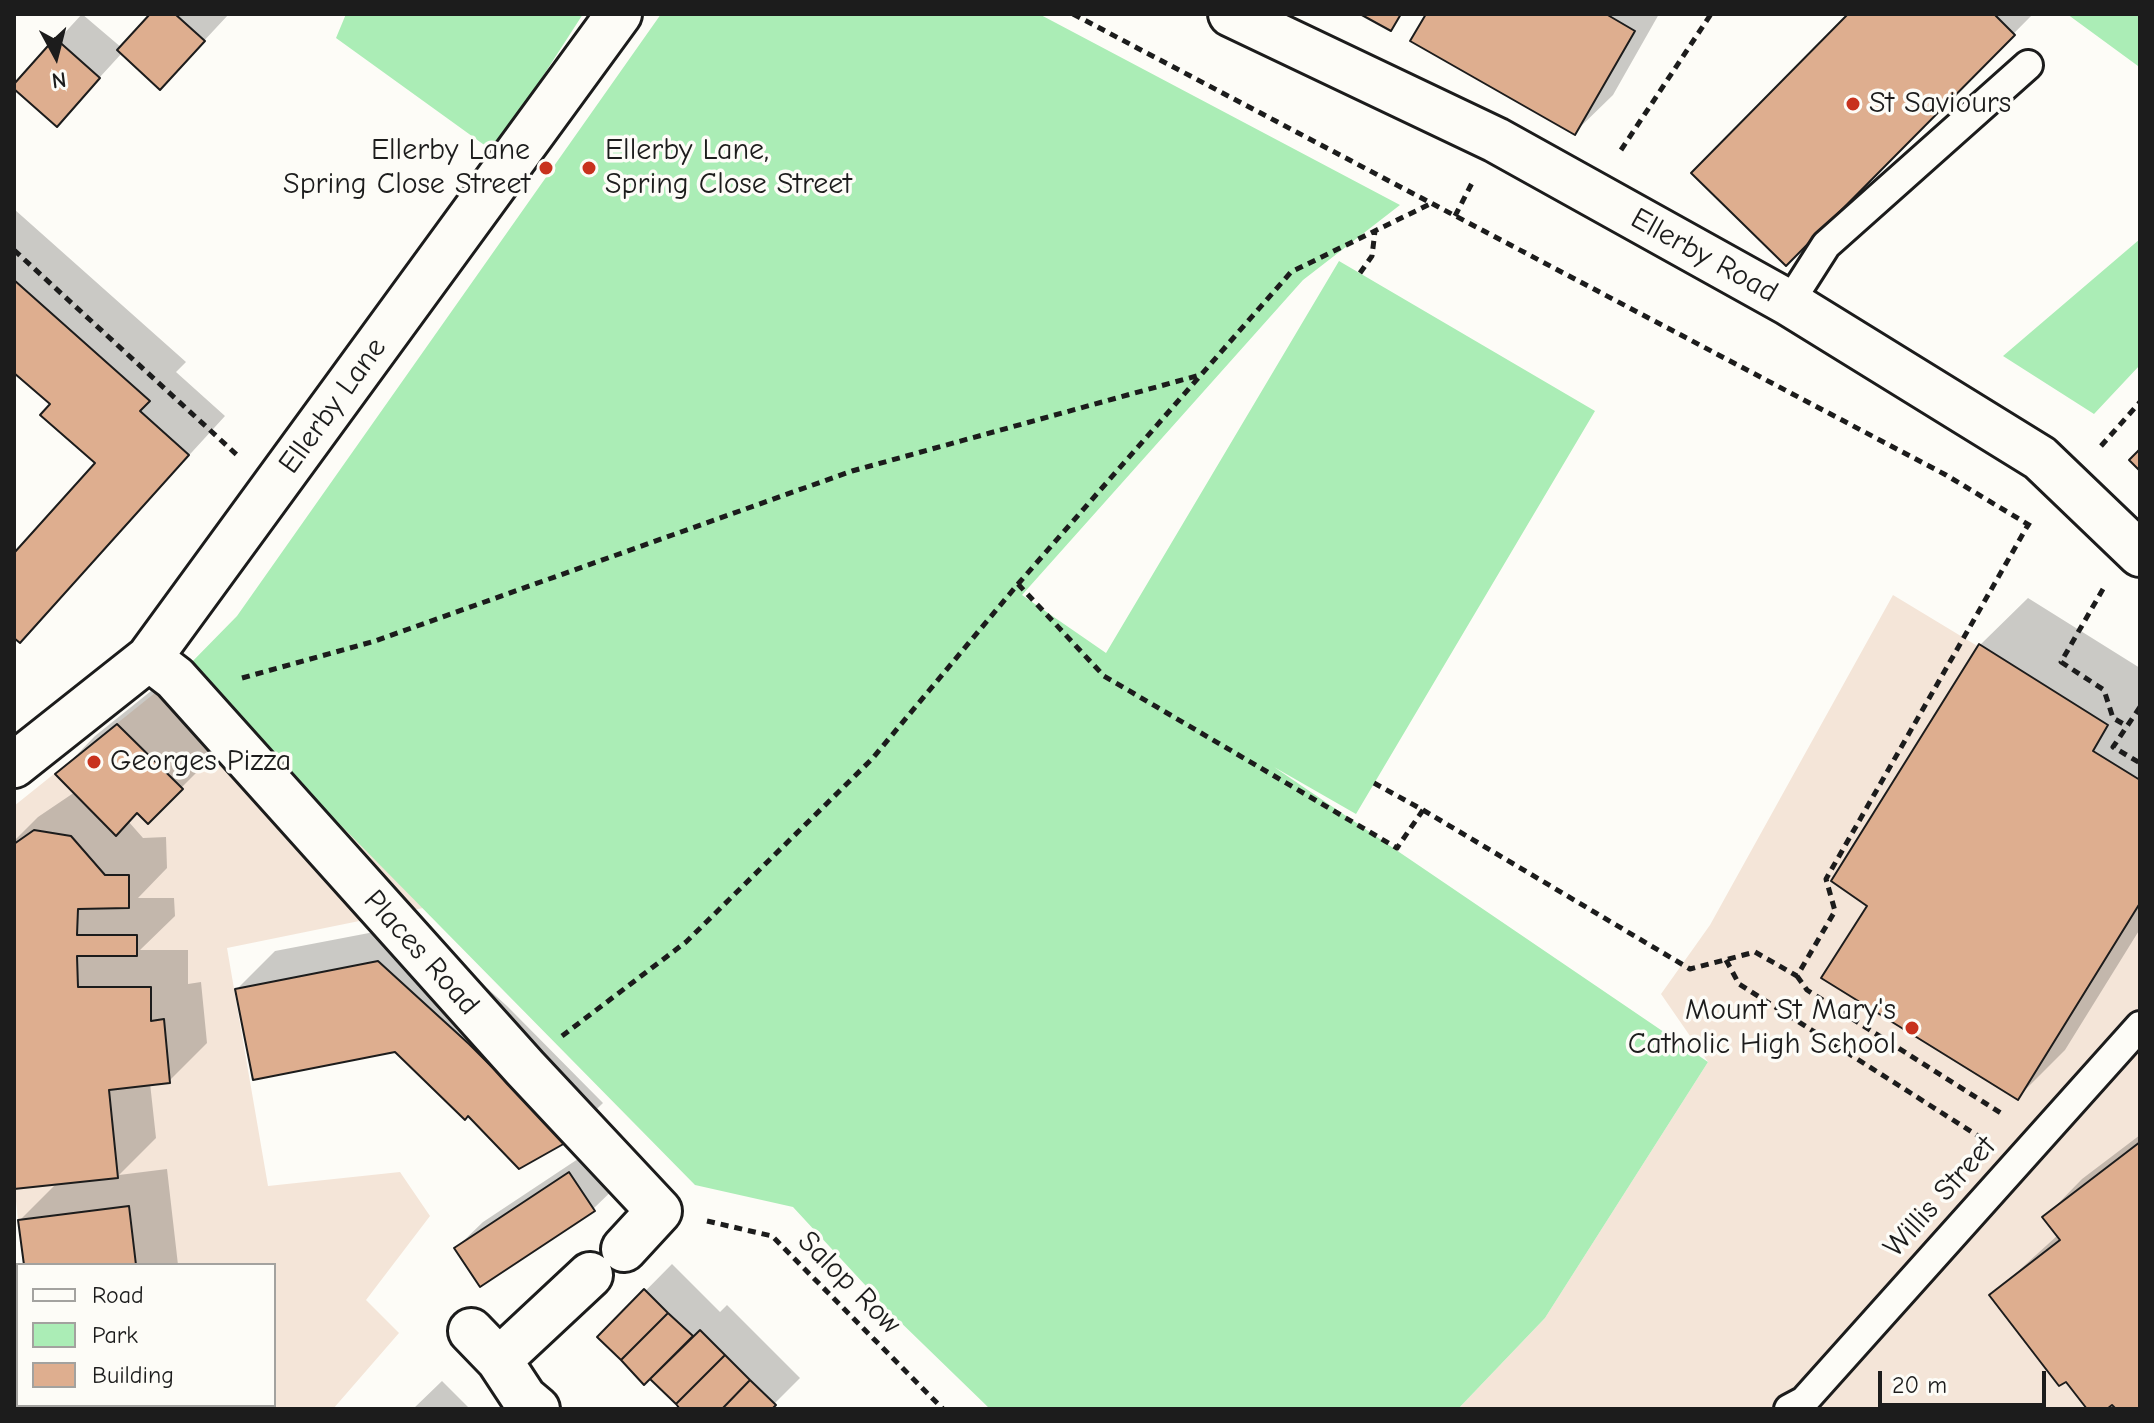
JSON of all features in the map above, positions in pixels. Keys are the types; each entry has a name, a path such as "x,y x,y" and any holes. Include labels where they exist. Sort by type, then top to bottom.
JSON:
{"street":[{"name":"Ellerby Lane","path":"14,765 162,668 273,488 619,14"},
{"name":"Ellerby Road","path":"1231,14 1496,140 1789,303 2040,458 2138,551"},
{"name":"Places Road","path":"162,668 659,1211"},
{"path":"624,1249 659,1211"},
{"path":"537,1409 524,1398 485,1346 590,1275"}],"lane":[{"path":"1789,303 1826,245 2028,65"},
{"name":"Willis Street","path":"1789,1409 1804,1401 2140,1026"}],"path":[{"path":"1073,14 1946,475 2040,532"},
{"path":"1592,192 1711,14"},
{"path":"525,1068 581,1020 686,942 872,759 1018,584 1291,272 1432,203"},
{"path":"1360,273 1372,256 1375,231"},
{"path":"14,250 273,488"},
{"path":"162,668 242,678 375,641 852,471 1201,375"},
{"path":"1797,976 1835,911 1826,879 2028,525"},
{"path":"2127,726 2113,718 2104,690 2061,662 2110,578 2138,551"},
{"path":"1018,584 1104,676 1397,848 1423,810"},
{"path":"2140,707 2113,747 2140,763"},
{"path":"1374,783 1690,969 1755,952 1797,976 1807,990 2007,1118"},
{"path":"1726,960 1739,984 1938,1108 2016,1163"},
{"name":"Salop Row","path":"659,1211 772,1236 943,1409"}],"shaded area":[{"name":"Mount St Mary's Catholic High School","path":"1893,595 2108,725 2093,751 2140,780 2140,1409 1458,1409 1545,1318 1708,1062 1661,994 1710,925"},
{"path":"186,668 423,908 227,948 268,1186 400,1172 430,1216 366,1300 399,1333 333,1409 43,1409 276,1407 276,1263 24,1263 14,1182 14,806"}],"green space":[{"path":"346,14 583,14 494,152 336,38"},
{"path":"661,14 1039,14 1400,205 1303,280 1022,595 1106,653 1339,261 1595,411 1356,814 1274,767 1708,1062 1545,1318 1458,1409 990,1409 890,1312 793,1207 695,1185 186,668 237,616"},
{"path":"2067,14 2140,14 2140,68 2138,66"},
{"path":"2140,239 2140,365 2094,414 2003,356"}],"building":[{"path":"150,14 175,14 205,41 160,90 117,50"},
{"path":"1360,14 1401,14 1391,31"},
{"path":"1426,14 1606,14 1635,31 1575,135 1410,41"},
{"name":"St Saviours","path":"1848,14 1994,14 2015,35 1786,266 1691,173"},
{"path":"55,38 100,78 57,127 14,89 14,84"},
{"path":"14,280 150,401 140,411 189,455 20,643 14,638 14,553 95,463 40,415 50,404 14,373"},
{"path":"2140,449 2140,471 2129,460"},
{"path":"1979,644 2108,725 2093,751 2140,780 2140,903 2018,1100 1821,978 1867,906 1831,881"},
{"path":"117,724 183,789 148,824 137,813 116,836 55,774"},
{"path":"34,830 71,836 105,875 129,875 129,908 78,909 77,935 137,935 137,956 77,956 78,987 151,987 151,1021 164,1019 170,1083 109,1090 118,1178 14,1189 14,844"},
{"path":"378,961 469,1044 567,1142 519,1169 468,1116 465,1120 395,1052 253,1080 235,989"},
{"path":"2140,1142 2140,1409 2116,1409 2112,1405 2107,1409 2087,1409 2066,1382 2059,1386 1989,1295 2060,1240 2042,1217"},
{"path":"569,1172 595,1211 480,1287 454,1248"},
{"path":"129,1206 136,1263 24,1263 18,1220"},
{"path":"644,1289 668,1313 621,1360 597,1337"},
{"path":"668,1313 693,1336 644,1385 621,1360"},
{"path":"700,1330 725,1355 676,1404 650,1379"},
{"path":"725,1355 750,1380 722,1409 680,1409 676,1404"},
{"path":"750,1380 776,1405 772,1409 722,1409"},
{"path":"43,1407 137,1407 124,1409"}],"place":[{"name":"St Saviours","path":"1853,104"},
{"name":"Ellerby Lane Spring Close Street","path":"546,168"},
{"name":"Ellerby Lane, Spring Close Street","path":"589,168"},
{"name":"Georges Pizza","path":"94,762"},
{"name":"Mount St Mary's Catholic High School","path":"1912,1028"}]}
